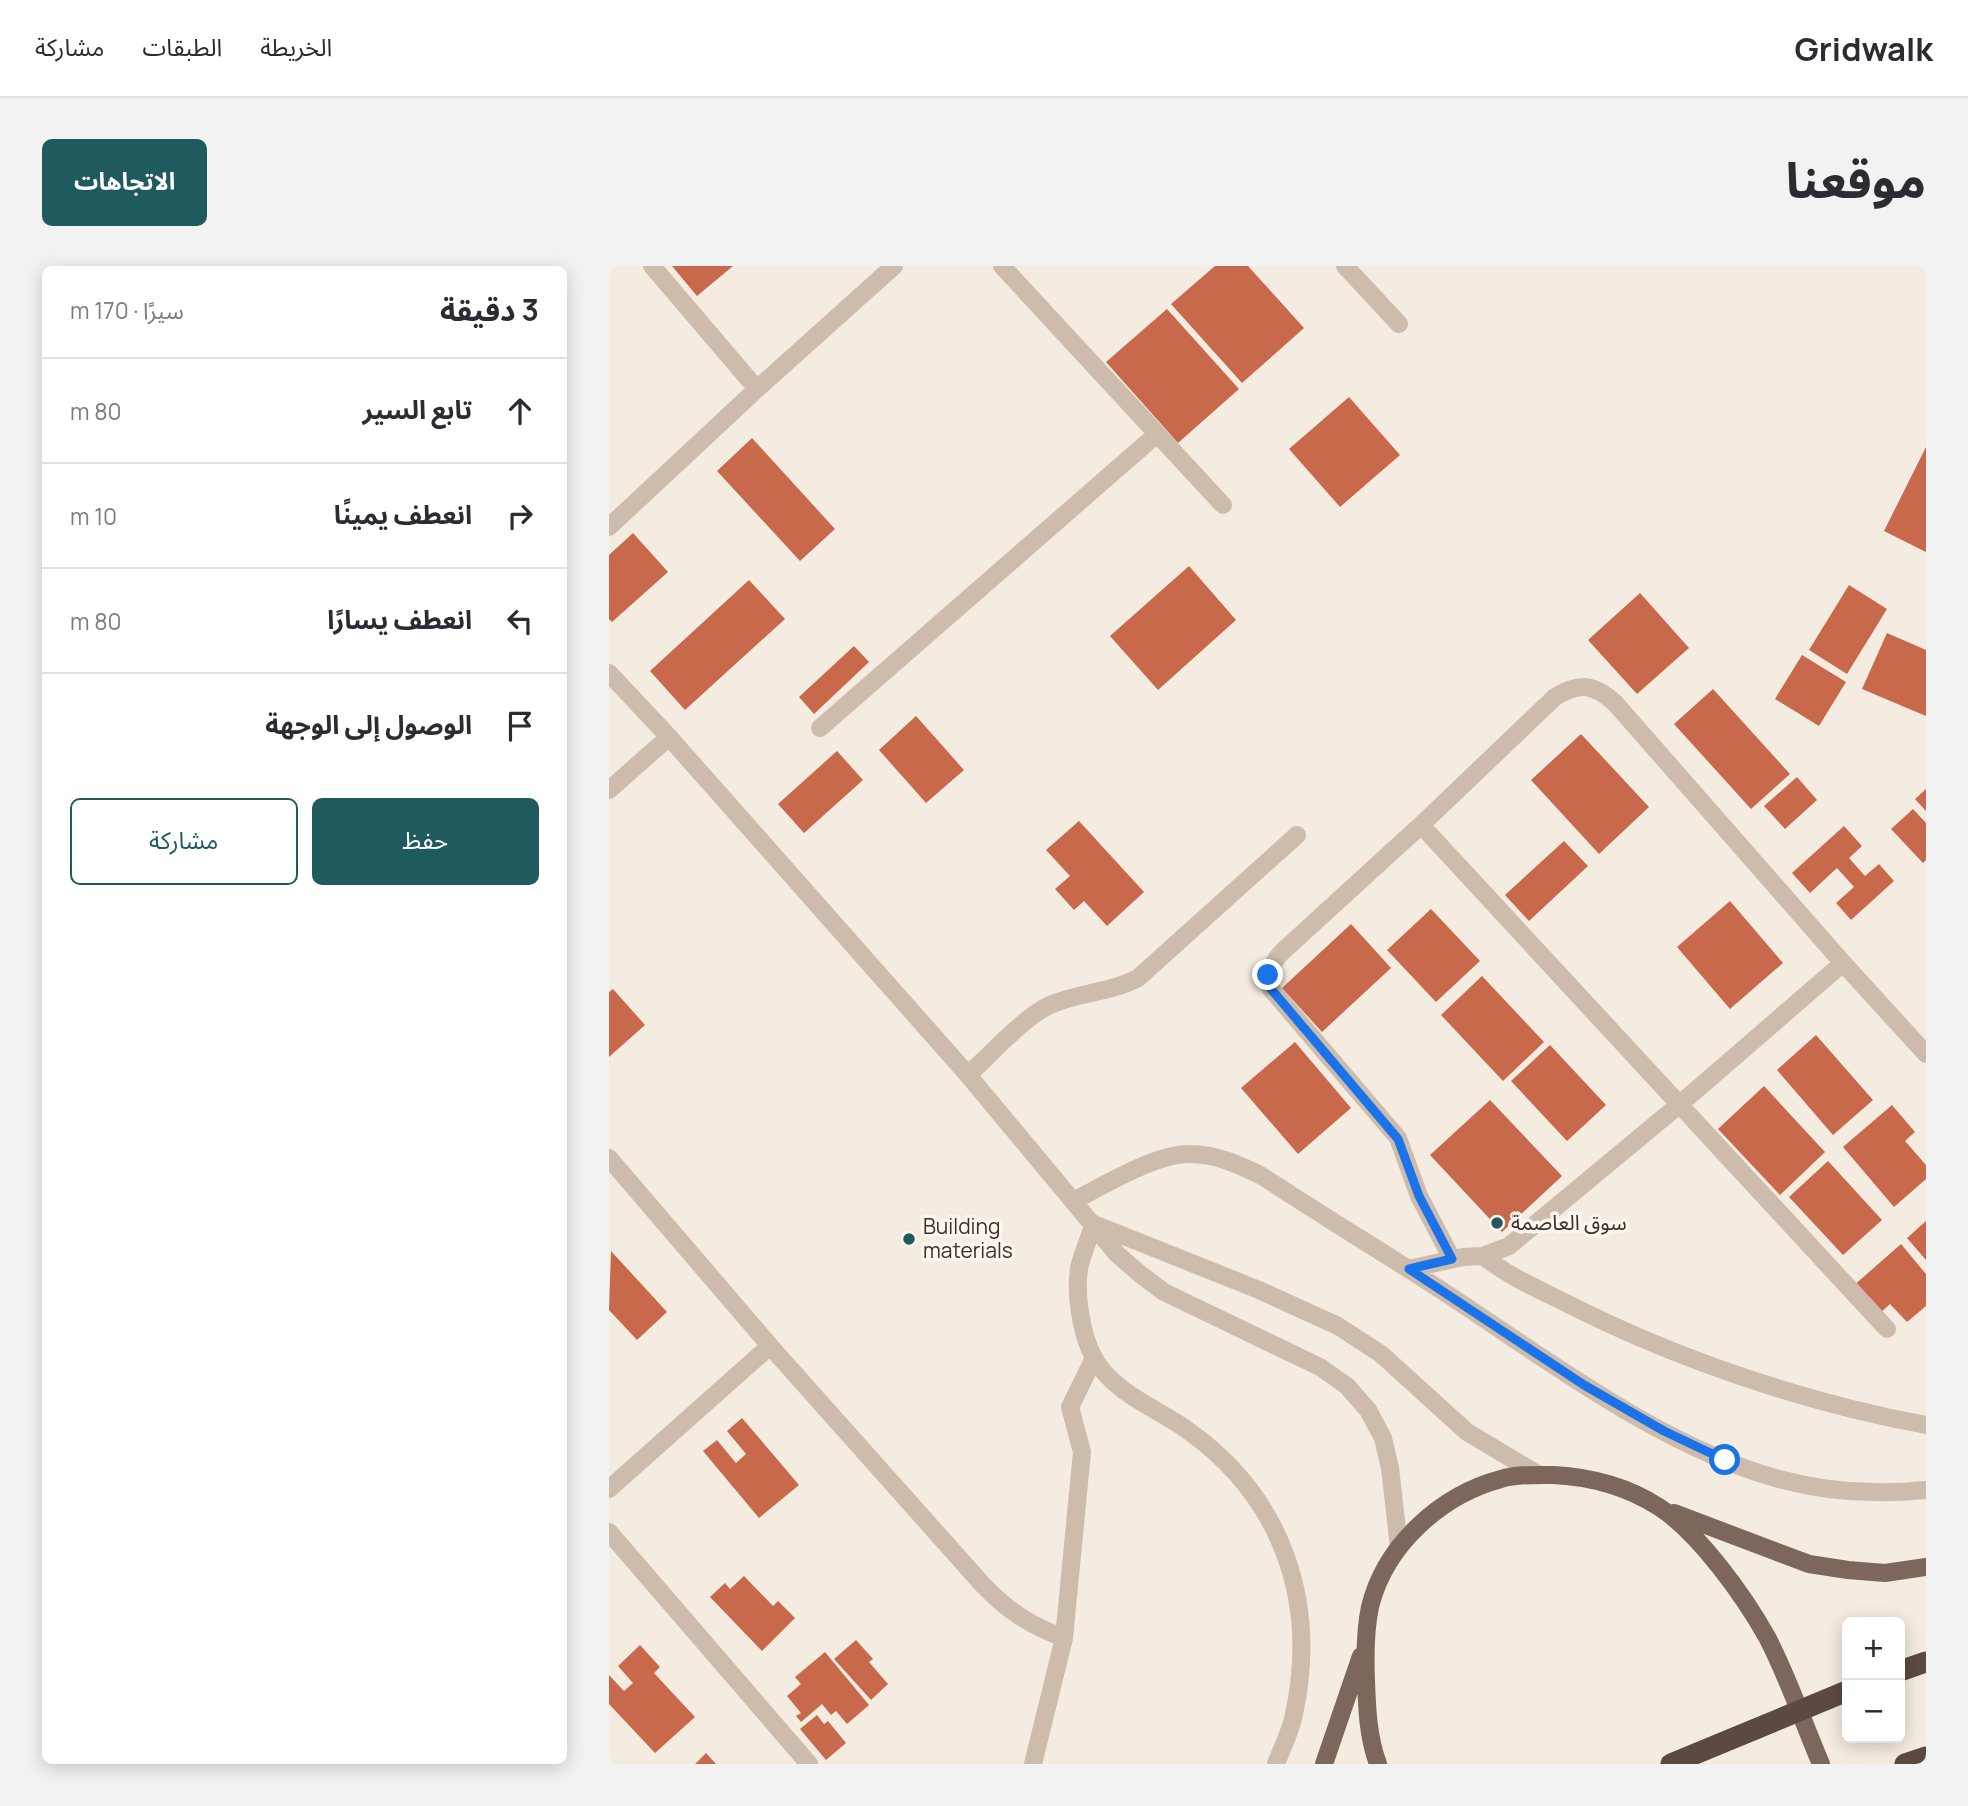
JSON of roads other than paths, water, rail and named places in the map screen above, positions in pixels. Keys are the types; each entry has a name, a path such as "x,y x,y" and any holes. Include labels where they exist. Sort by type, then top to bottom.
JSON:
{"highway":[{"path":"1905,1669 1926,1662"},
{"path":"1671,1764 1842,1693"},
{"path":"1905,1764 1926,1757"}],"main road":[{"path":"1378,1764 1372,1747 1367,1708 1366,1640 1370,1606 1381,1577 1399,1547 1435,1512 1467,1493 1502,1479 1539,1475 1571,1476 1602,1482 1633,1492 1661,1508 1809,1564 1885,1573 1926,1567"},
{"path":"1661,1508 1693,1536 1731,1584 1767,1638 1821,1764"},
{"path":"1324,1764 1366,1640"}],"street":[{"path":"652,266 757,389"},
{"path":"609,527 894,266"},
{"path":"1002,266 1223,505"},
{"path":"1345,266 1399,324"},
{"path":"820,728 1157,434"},
{"path":"609,673 669,737 968,1075 1075,1200 1117,1254 1164,1292 1320,1367 1347,1386 1368,1410 1383,1438 1390,1468 1399,1547"},
{"path":"1452,1259 1419,1196 1398,1139 1271,989 1268,975 1273,962 1282,952 1555,697 1569,688 1586,686 1602,691 1615,702 1926,1054"},
{"path":"609,790 669,737"},
{"path":"1421,825 1887,1329"},
{"path":"968,1075 1041,1009 1065,1000 1121,987 1138,978 1297,835"},
{"path":"1409,1269 1452,1259 1483,1256 1509,1247 1843,963"},
{"path":"1075,1200 1161,1159 1189,1154 1214,1157 1239,1165 1262,1176 1409,1269 1584,1385 1664,1431 1725,1460 1779,1479 1843,1491 1891,1493 1926,1490"},
{"path":"609,1158 770,1346 1000,1602 1033,1626 1064,1638"},
{"path":"1094,1224 1079,1267 1079,1314 1094,1358 1119,1387 1188,1430 1222,1457 1250,1488 1273,1524 1290,1564 1300,1605 1302,1659 1294,1716 1276,1764"},
{"path":"1094,1224 1259,1290 1338,1326 1381,1354 1467,1432 1539,1475"},
{"path":"1483,1256 1500,1270 1589,1315 1694,1358 1804,1397 1926,1425"},
{"path":"609,1489 770,1346"},
{"path":"1033,1764 1064,1638 1081,1452 1070,1407 1094,1358"},
{"path":"609,1532 809,1764"}],"place":[{"name":"سوق العاصمة","path":"1497,1223"},
{"name":"Building materials","path":"909,1239"}]}
